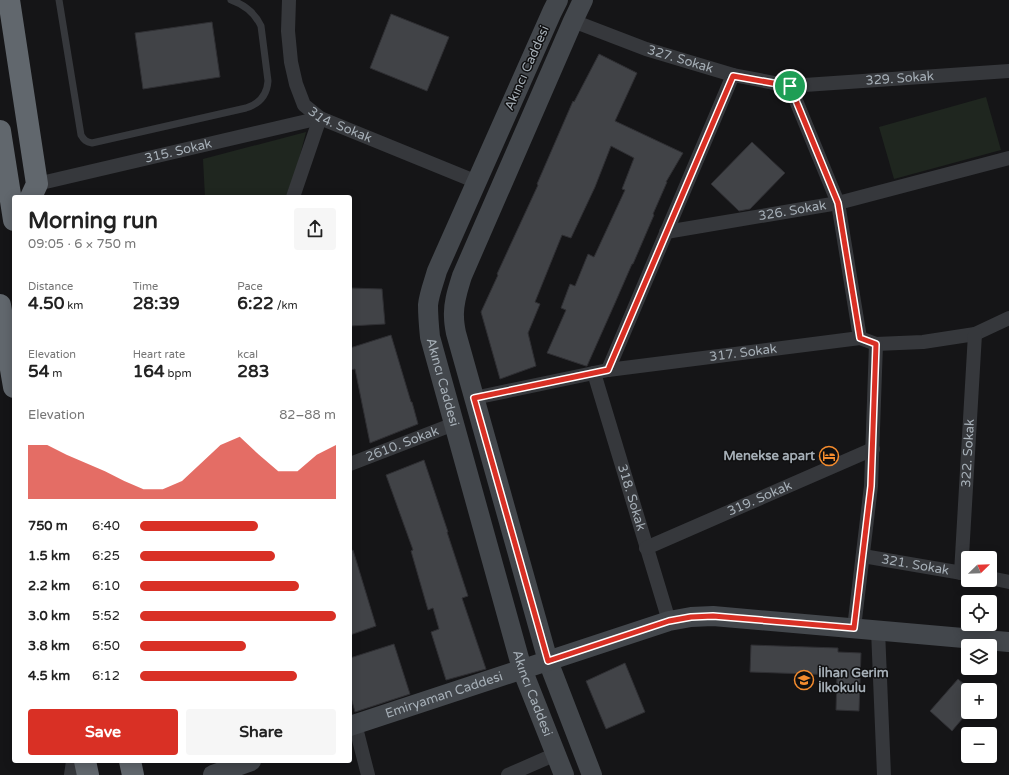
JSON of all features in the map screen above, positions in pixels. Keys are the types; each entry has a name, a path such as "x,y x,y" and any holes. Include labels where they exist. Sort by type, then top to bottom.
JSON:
{"highway":[{"path":"10,0 34,190"},
{"path":"0,131 12,207"},
{"path":"0,305 12,376"},
{"path":"85,763 88,775"},
{"path":"130,763 133,775"}],"street":[{"name":"314. Sokak","path":"289,0 288,31 291,62 296,84 304,105 320,118 477,182"},
{"name":"Akıncı Caddesi","path":"583,0 466,268 454,303 454,317 456,333 548,661 592,775"},
{"path":"555,6 573,21"},
{"name":"Akıncı Caddesi","path":"555,6 437,271 428,305 430,338 522,669 564,775"},
{"name":"327. Sokak","path":"573,21 646,49 733,76 790,86"},
{"name":"329. Sokak","path":"790,86 1009,71"},
{"path":"608,370 733,76"},
{"path":"790,86 838,203 860,338"},
{"name":"315. Sokak","path":"34,190 320,118"},
{"path":"294,195 320,118"},
{"name":"326. Sokak","path":"666,232 838,203 1009,158"},
{"name":"317. Sokak","path":"474,398 608,370 860,338 876,344 923,342 975,334 1009,318"},
{"name":"322. Sokak","path":"966,551 975,334"},
{"path":"854,628 871,486 876,344"},
{"name":"318. Sokak","path":"594,373 669,621"},
{"name":"2610. Sokak","path":"352,463 454,424"},
{"name":"319. Sokak","path":"646,548 873,449"},
{"name":"321. Sokak","path":"863,556 961,573"},
{"path":"997,579 1009,582"},
{"name":"Emiryaman Caddesi","path":"353,725 669,621 691,617 713,616 1009,642"},
{"path":"878,630 884,775"},
{"path":"353,725 368,775"},
{"path":"508,775 556,754"},
{"path":"71,775 73,763"},
{"path":"213,775 246,763"}],"lane":[{"path":"59,0 81,135 86,141 92,143 246,108 257,103 262,98 268,87 268,81 260,26 258,20 247,8 231,0"}],"shaded area":[{"path":"986,97 1001,150 894,179 879,127"},
{"path":"306,132 297,167 287,195 205,195 203,159"}],"building":[{"path":"391,14 449,37 427,91 370,68"},
{"path":"212,22 220,77 143,89 135,33"},
{"path":"599,54 637,73 615,121 683,153 666,182 633,264 586,366 547,353 566,310 561,308 570,284 575,286 588,254 594,257 625,190 622,189 634,158 611,146 595,187 571,238 562,235 535,302 540,304 528,333 536,366 500,379 481,312 538,185 537,184 573,101 574,102"},
{"path":"752,142 785,173 750,209 739,211 711,184"},
{"path":"352,288 382,289 385,324 352,326"},
{"path":"391,335 418,424 370,443 355,369 352,370 352,347"},
{"path":"424,460 468,596 462,598 486,669 446,680 431,632 439,629 433,608 428,610 411,551 413,550 386,475"},
{"path":"352,550 376,626 352,634"},
{"path":"394,644 410,694 355,712 352,701 352,657"},
{"path":"751,645 838,648 838,652 861,653 859,711 836,710 837,675 750,672"},
{"path":"625,663 645,712 606,729 586,681"},
{"path":"958,679 963,683 961,683 962,719 952,731 930,711"}],"place":[{"name":"Menekse apart","path":"829,456"},
{"name":"İlhan Gerim İlkokulu","path":"804,680"}],"route":[{"path":"733,76 790,86 838,203 860,338 876,344 871,486 854,628 713,616 691,617 669,621 548,661 474,398 608,370 733,76"}]}
